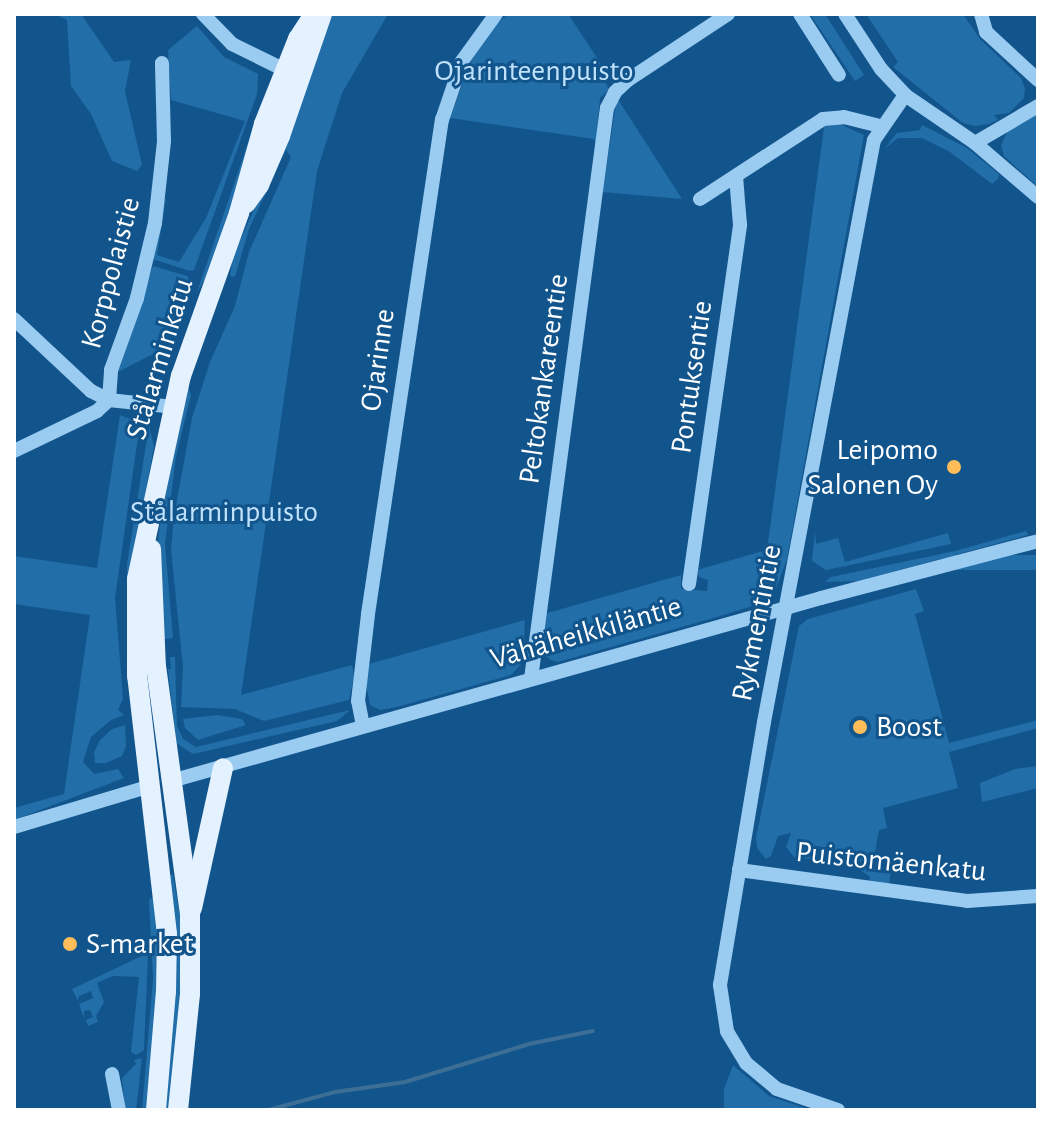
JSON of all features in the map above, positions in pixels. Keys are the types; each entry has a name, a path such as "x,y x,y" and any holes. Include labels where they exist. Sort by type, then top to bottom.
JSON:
{"main road":[{"name":"Stålarminkatu","path":"292,74 300,33 314,14"},
{"name":"Stålarminkatu","path":"161,784 150,525 173,407 239,213 245,182 322,14"},
{"path":"190,915 223,768"},
{"path":"161,784 190,915 190,994 178,1110"},
{"path":"156,1110 166,1005 167,934 161,784"}],"street":[{"path":"203,14 232,44 292,74"},
{"name":"Ojarinne","path":"363,726 358,701 366,629 442,120 462,61 496,14"},
{"name":"Peltokankareentie","path":"531,679 607,108 618,88 728,14"},
{"path":"800,14 839,75"},
{"path":"845,14 881,69 905,95 975,143 1038,197"},
{"path":"981,14 986,32 1038,80"},
{"name":"Korppolaistie","path":"109,400 111,370 137,298 155,223 164,141 162,63"},
{"name":"Rykmentintie","path":"838,1110 777,1089 746,1063 727,1031 720,985 786,608 874,140 880,126 905,95"},
{"path":"975,143 1038,106"},
{"path":"700,199 823,119 844,117 880,126"},
{"name":"Pontuksentie","path":"689,584 740,225 736,176"},
{"path":"14,319 91,391 109,400 173,407"},
{"path":"14,451 97,411 109,400"},
{"name":"Vähäheikkiläntie","path":"14,827 531,679 1038,541"},
{"name":"Puistomäenkatu","path":"739,870 967,901 1038,896"},
{"path":"112,1074 119,1096 119,1110"}],"green space":[{"path":"54,14 81,14 114,62 131,60 125,91 142,165 137,171 112,161 91,114 71,86 67,20"},
{"name":"Stålarminpuisto","path":"330,14 388,14 342,93 317,171 241,695 352,665 354,676 349,700 264,721 235,709 181,707 183,667 171,550 174,516 192,418 210,362 235,306 249,252 291,157 286,150 249,229 235,277 230,276 233,257 268,177"},
{"name":"Ojarinteenpuisto","path":"508,14 568,14 609,76 605,81 609,90 600,98 596,145 594,139 450,118 472,58 495,25"},
{"path":"810,14 825,14 864,75 855,81"},
{"path":"866,14 963,14 980,39 1021,78 1024,98 1009,113 994,115 998,120 989,124 975,126 963,123 893,67 898,62"},
{"path":"197,26 224,57 258,74 257,94 194,270 190,271 152,259 163,200 166,198 157,255 179,262 206,218 245,121 171,100 168,50"},
{"path":"264,96 260,126 206,278 197,292"},
{"name":"Ojarinteenpuisto","path":"617,98 682,199 602,192"},
{"path":"1038,113 1038,187 1004,156 1001,145 1007,132"},
{"path":"833,121 864,135 787,559 775,591 749,607 717,617 558,662 551,660 544,655 540,642 544,614 681,575 681,589 707,591 708,580 699,577 697,570 767,550 824,127"},
{"path":"922,125 967,148 999,174 998,179 992,184 950,152 922,138 898,138 884,149 897,133 920,130"},
{"path":"153,266 187,276 190,281 159,351 116,373"},
{"path":"188,386 191,395 176,456 165,544 173,638 164,639 157,562 159,532 163,496"},
{"path":"120,415 140,423 115,598 123,699 118,710 124,715 111,720 91,737 83,762 94,774 118,769 124,778 14,820 14,808 64,794 90,615 14,604 14,556 97,568"},
{"path":"149,426 154,446 132,564 127,671 127,564"},
{"path":"815,531 816,544 838,538 845,562 948,533 951,544 826,570 812,561"},
{"path":"1026,531 1028,535 859,581 825,582 831,577 955,551"},
{"path":"943,555 1038,555 1038,570 943,570"},
{"name":"Boost","path":"916,589 924,611 915,614 949,743 1038,720 1038,728 949,752 958,788 883,808 887,828 879,830 872,868 891,872 889,884 869,881 870,877 862,871 863,862 795,858 786,847 791,833 778,836 771,856 766,859 757,848 756,838 799,626 808,619"},
{"path":"525,620 523,662 511,675 397,707 380,710 370,705 366,684 369,664"},
{"path":"170,657 175,657 177,726 183,739 196,747 350,710 337,721 193,754 176,743 168,669 171,669"},
{"path":"217,715 242,719 246,725 198,740 185,728 183,719"},
{"path":"125,725 126,746 122,756 106,763 95,763 94,752 100,740 112,729"},
{"path":"1038,766 1038,788 982,802 980,783 1015,769"},
{"path":"170,875 173,875 181,921 181,1002 170,1110 163,1110"},
{"path":"153,898 160,949 149,1110 142,1110 153,979 149,899"},
{"path":"148,953 144,1050 136,1055 131,1052 139,977 113,976 97,983 104,1002 96,1016 98,1022 88,1026 86,1020 93,1017 90,1010 84,1011 84,1018 79,1004 93,998 91,991 79,996 78,1001 72,989"},
{"path":"142,1058 136,1110 125,1110 122,1078 136,1064 134,1060"},
{"path":"733,1065 769,1096 811,1110 724,1110 724,1089"}],"waterway":[{"path":"268,1110 335,1092 405,1082 529,1044 593,1031"}],"place":[{"name":"Leipomo Salonen Oy","path":"954,467"},
{"name":"Boost","path":"860,727"},
{"name":"S-market","path":"70,944"}]}
